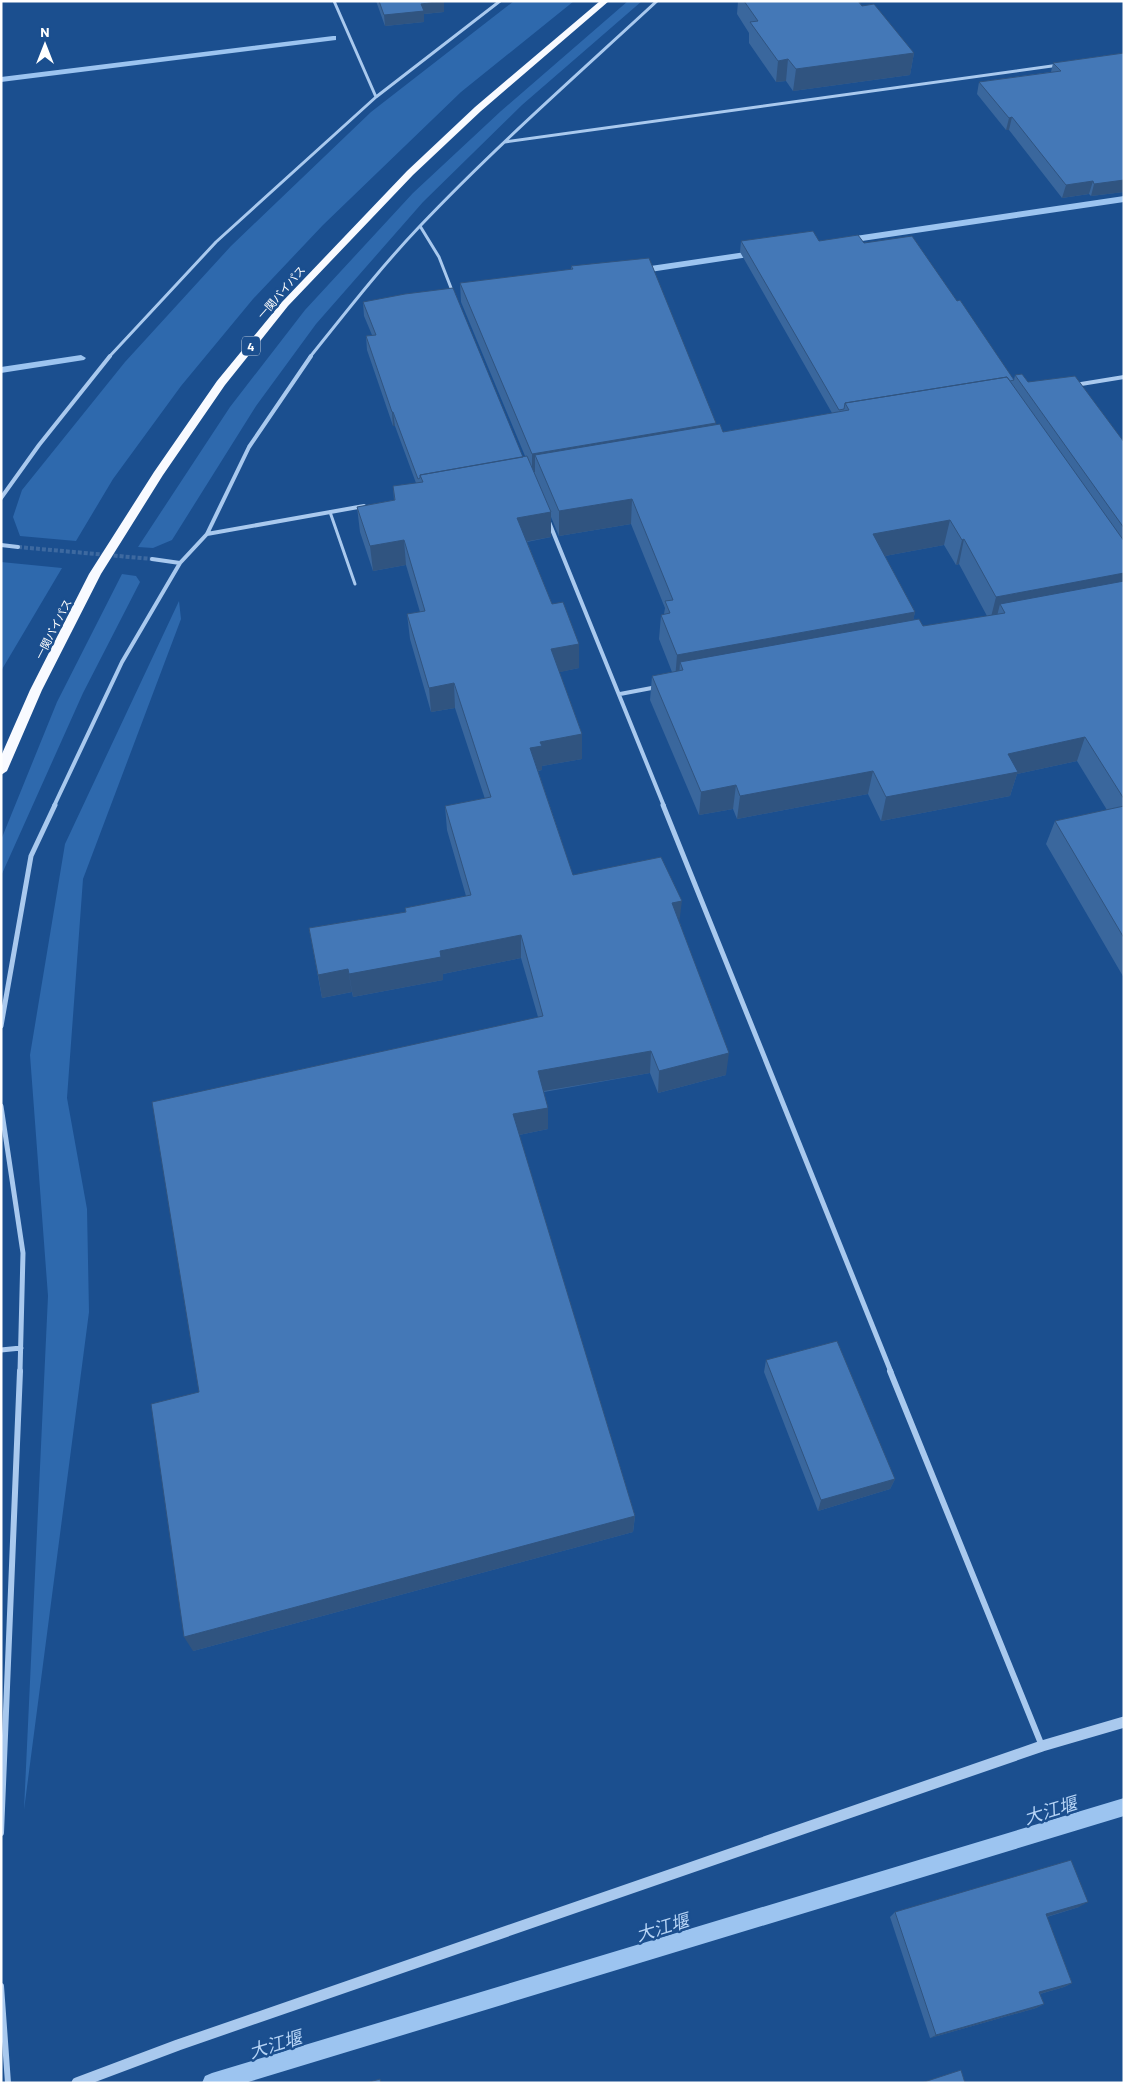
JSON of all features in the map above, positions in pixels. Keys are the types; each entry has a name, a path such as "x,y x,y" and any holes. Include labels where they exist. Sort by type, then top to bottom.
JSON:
{"highway":[{"name":"一関バイパス","path":"1,772 36,690 95,574 158,474 221,383 285,304 410,173 478,108 605,1"}],"street":[{"path":"334,1 376,97"},
{"path":"1,498 39,445 108,358 216,242 376,97 500,1"},
{"path":"1,1026 31,856 122,662 180,563 207,534 249,448 304,365 365,288 420,226 506,142 657,1"},
{"path":"506,142 1065,64"},
{"path":"420,226 439,257 458,303"},
{"path":"1067,386 1124,377"},
{"path":"207,534 368,505"},
{"path":"545,513 620,694 724,960 1042,1746"},
{"path":"1,545 18,547"},
{"path":"152,559 180,563"},
{"path":"620,694 658,687"},
{"path":"1,1106 23,1253 21,1348 1,1833"},
{"path":"1,1350 21,1348"},
{"path":"77,2083 178,2045 1042,1746 1124,1722"},
{"path":"1,1986 8,2083"}],"lane":[{"path":"330,512 355,584"}],"shaded area":[{"path":"514,1 574,1 461,92 323,225 253,299 181,386 113,479 76,541 20,536 13,517 22,490 125,362 231,246 371,112"},
{"path":"628,1 642,1 522,105 423,202 316,324 256,406 172,540 153,548 138,547 230,407 305,310 413,193 501,111"},
{"path":"1,562 62,568 1,671"},
{"path":"122,574 136,576 140,582 83,693 1,876 1,840 57,702"},
{"path":"179,601 181,619 83,879 67,1098 87,1209 89,1312 24,1810 48,1296 30,1055 65,844"}],"building":[{"path":"379,1 444,1 421,4 424,11 384,15"},
{"path":"744,1 858,1 862,6 874,4 914,53 796,69 788,59 778,61 750,22 758,21"},
{"path":"1124,53 1124,180 1094,184 1093,181 1066,185 1012,117 1009,118 979,82 1061,71 1053,63"},
{"path":"813,231 819,241 858,235 864,243 912,236 957,301 960,300 1014,380 1010,381 1007,377 845,403 844,409 839,410 741,241"},
{"path":"649,258 716,423 532,454 460,283 573,269 571,266"},
{"path":"453,288 523,457 420,475 418,479 392,412 366,336 376,335 363,302"},
{"path":"1022,374 1028,382 1075,376 1124,442 1124,528 1015,375"},
{"path":"1007,377 1124,541 1124,573 996,597 964,539 962,540 950,520 873,534 915,612 677,655 661,615 670,613 665,601 673,600 632,499 559,511 535,455 720,424 723,432 849,410 845,403"},
{"path":"527,456 551,512 517,518 552,604 563,602 579,644 551,649 582,734 540,742 542,746 530,748 573,875 661,857 682,901 672,903 729,1053 659,1071 651,1051 538,1071 548,1108 513,1114 635,1516 184,1637 151,1404 199,1392 152,1102 543,1016 521,935 440,951 441,957 349,974 348,969 318,975 309,928 406,912 405,908 471,895 445,806 491,797 454,683 429,688 407,614 425,611 404,540 370,546 357,507 395,500 393,486 423,482 420,475"},
{"path":"1124,581 1124,799 1085,737 1008,754 1018,772 886,797 873,771 740,796 736,785 701,792 652,676 683,670 680,662 919,619 923,626 1005,613 1000,604"},
{"path":"1124,806 1124,938 1055,821"},
{"path":"837,1341 895,1479 821,1500 766,1360"},
{"path":"1071,1860 1088,1902 1046,1914 1072,1983 1039,1992 1044,2004 936,2035 895,1912"},
{"path":"961,2070 965,2083 921,2083"},
{"path":"380,2079 381,2083 366,2083"}],"waterway":[{"path":"1,80 333,38"},
{"path":"842,241 1124,199"},
{"path":"637,271 759,253"},
{"path":"1,370 81,358"},
{"name":"大江堰","path":"212,2083 1124,1807"}],"tunnel":[{"path":"18,547 152,559"}]}
